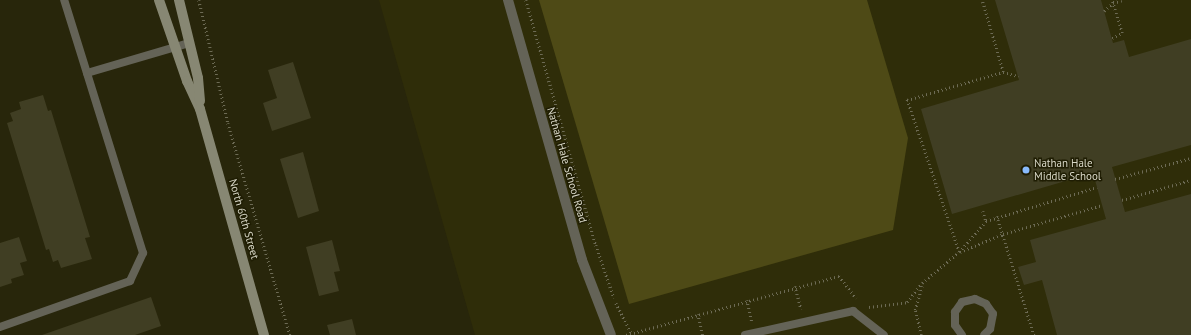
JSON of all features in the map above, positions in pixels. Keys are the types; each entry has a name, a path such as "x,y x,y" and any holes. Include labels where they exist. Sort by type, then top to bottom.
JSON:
{"main road":[{"name":"North 60th Street","path":"159,0 175,47 200,109 264,335"},
{"name":"North 60th Street","path":"179,0 198,78 200,109"}],"street":[{"name":"Nathan Hale School Road","path":"508,0 582,260 611,335"}],"lane":[{"path":"0,327 130,281 143,253 64,0"},
{"path":"87,73 189,43"},
{"path":"962,335 955,325 954,319 958,307 968,300 981,300 990,308 993,321 990,333"},
{"path":"745,335 853,311 884,335"}],"path":[{"path":"199,0 228,123 290,335"},
{"path":"526,0 596,245 616,304 631,332"},
{"path":"982,0 1003,72"},
{"path":"1104,11 1113,1 1122,0"},
{"path":"1112,38 1122,32 1113,1"},
{"path":"959,252 908,100 1003,72 1018,76"},
{"path":"1115,179 1191,158"},
{"path":"1122,200 1191,180"},
{"path":"863,307 907,302 922,283 959,252 986,221 997,216 1097,187"},
{"path":"959,252 1003,234 1102,205"},
{"path":"983,210 986,221"},
{"path":"997,216 1034,335"},
{"path":"626,335 631,332 795,286 839,276 859,302"},
{"path":"921,335 915,310 922,283"},
{"path":"795,286 805,321"},
{"path":"747,300 755,332"},
{"path":"698,314 703,335"}],"shaded area":[{"path":"379,0 1191,0 1191,335 475,335"},
{"path":"539,0 867,0 908,138 893,230 629,304"}],"building":[{"name":"Nathan Hale Middle School","path":"995,0 1101,0 1113,43 1124,40 1129,57 1191,39 1191,145 1112,167 1125,212 1191,194 1191,335 1057,335 1042,280 1024,285 1018,267 1036,262 1030,240 1106,219 1093,173 952,214 921,109 1019,80"},
{"path":"293,62 311,118 272,131 263,103 277,98 268,70"},
{"path":"43,95 48,111 51,110 90,237 85,238 92,259 61,268 58,260 53,262 49,249 46,250 7,123 13,121 10,113 21,109 19,102"},
{"path":"303,152 319,211 298,218 280,159"},
{"path":"19,237 27,261 20,263 24,275 11,279 12,283 0,287 0,243"},
{"path":"332,240 340,271 334,272 339,291 319,296 306,247"},
{"path":"151,297 161,326 135,335 42,335"},
{"path":"352,319 356,335 330,335 327,325"}],"place":[{"name":"Nathan Hale Middle School","path":"1026,170"}]}
